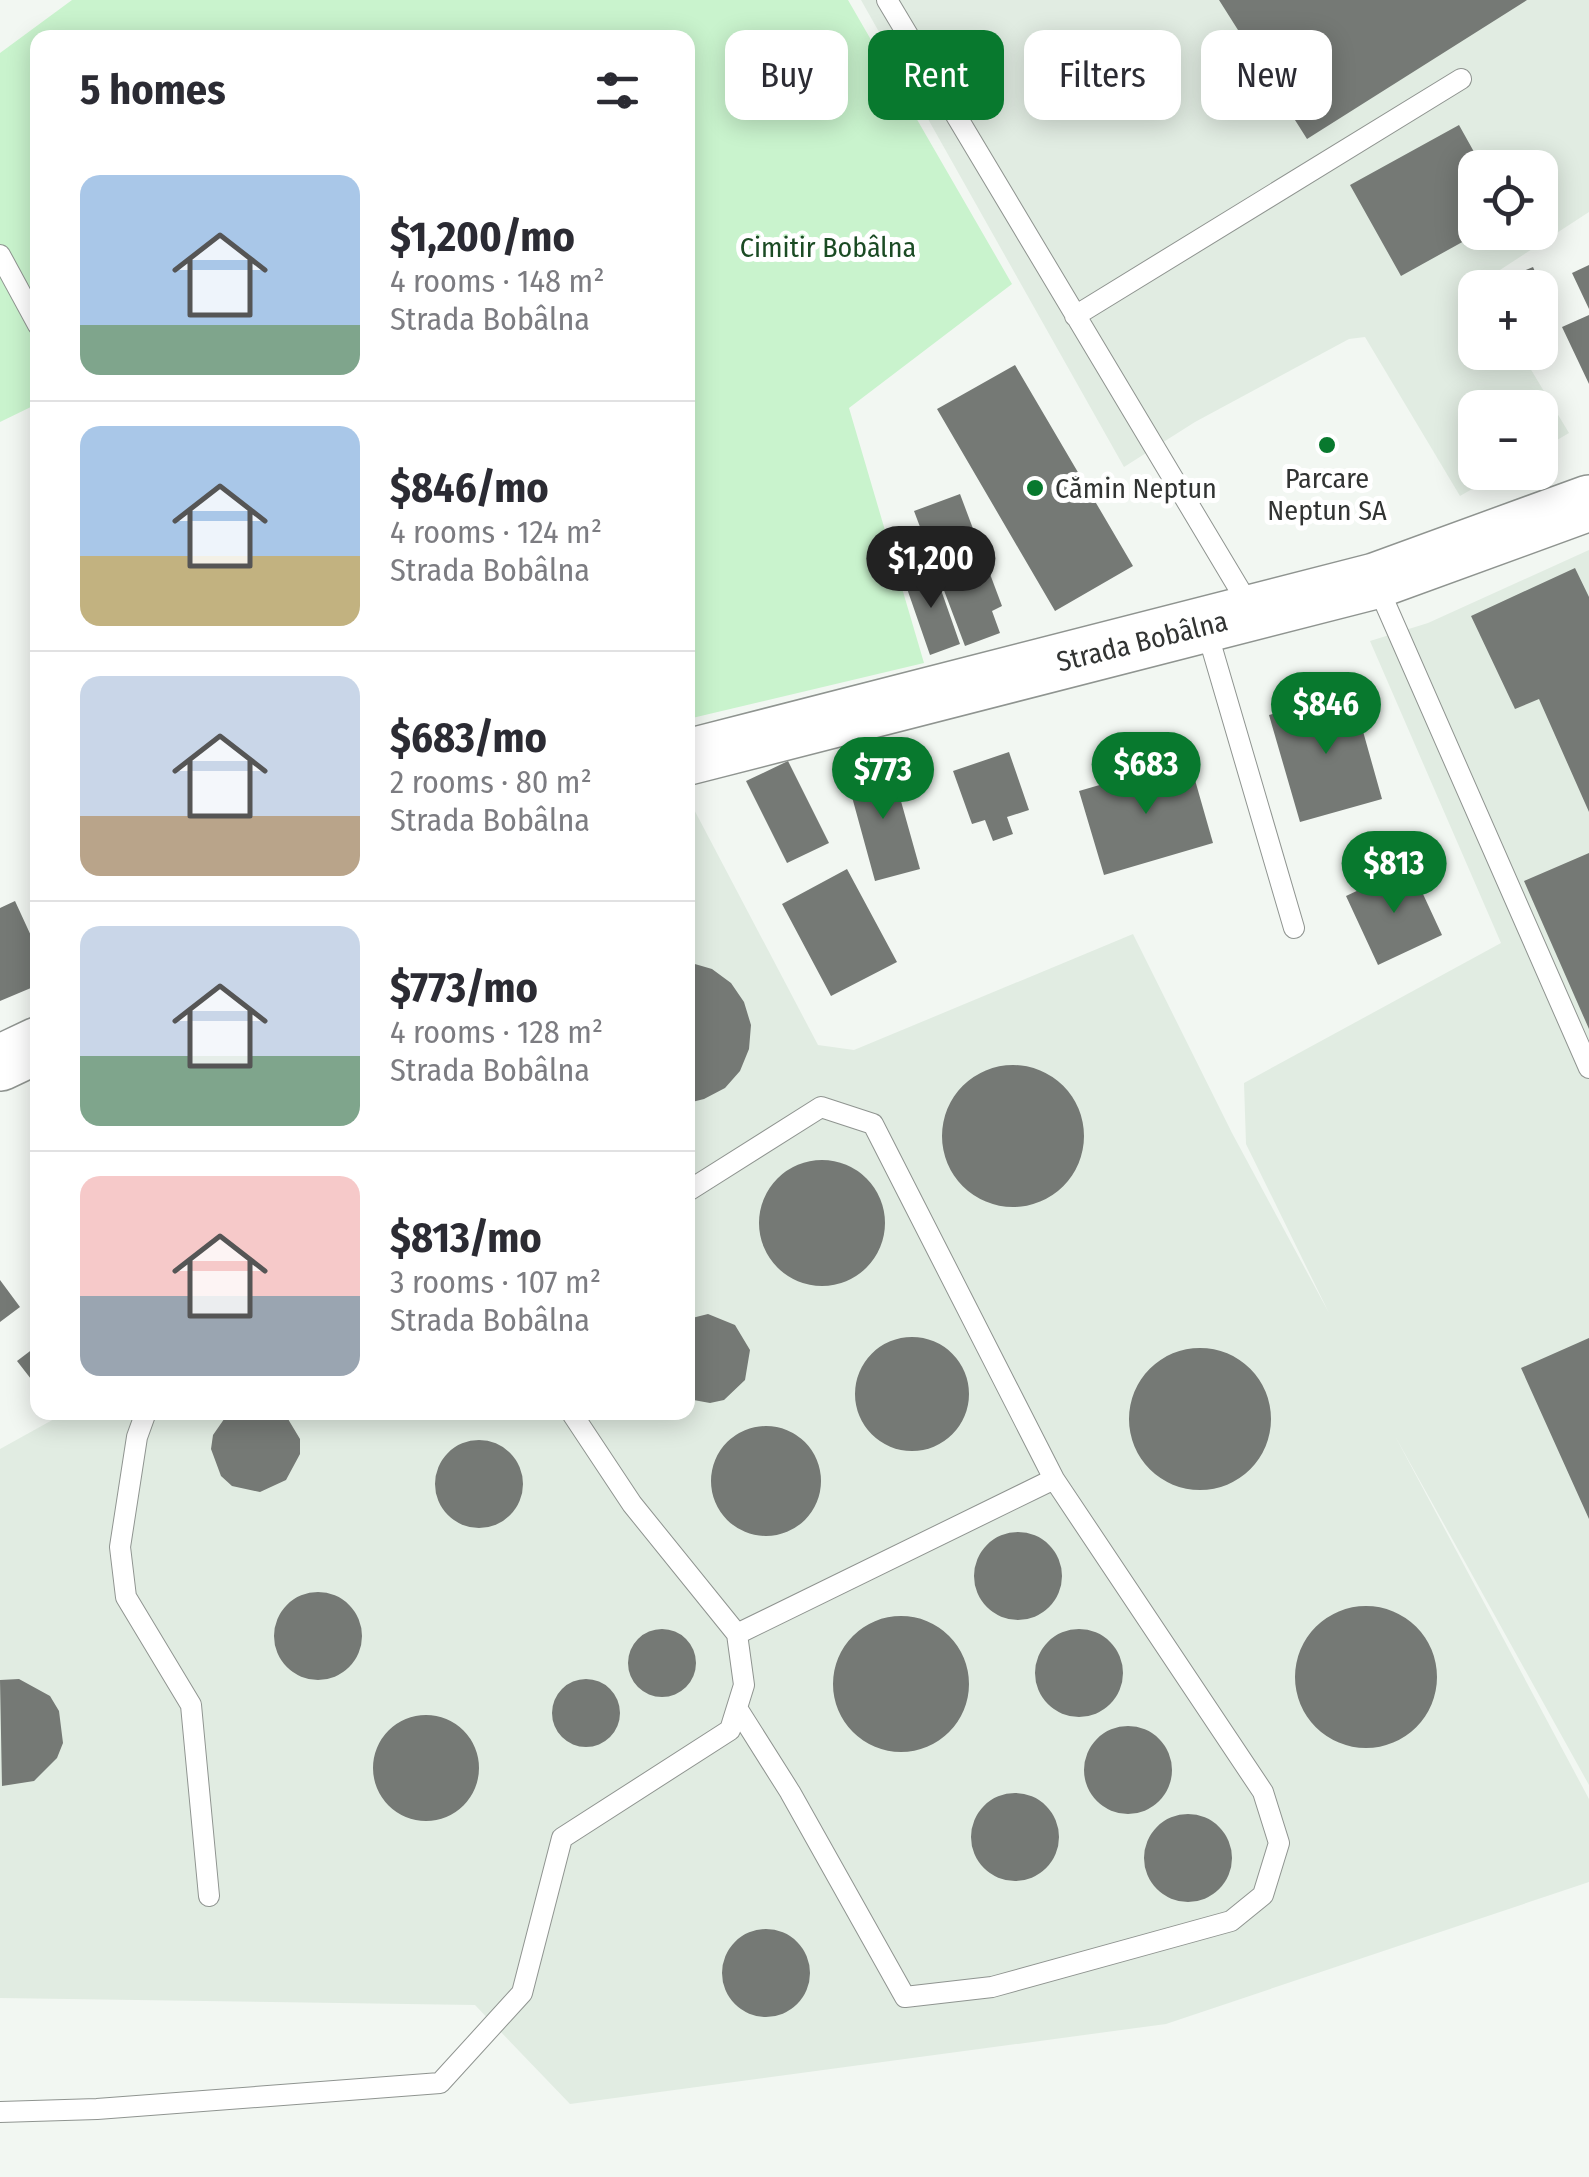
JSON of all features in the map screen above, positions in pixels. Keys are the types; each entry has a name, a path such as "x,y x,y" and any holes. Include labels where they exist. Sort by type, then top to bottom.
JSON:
{"main road":[{"name":"Strada Bobâlna","path":"695,754 1375,580 1589,503"},
{"path":"0,1063 30,1049"}],"lane":[{"path":"886,0 1075,316 1229,619 1294,928"},
{"path":"1075,316 1461,79"},
{"path":"0,255 30,310"},
{"path":"1375,580 1589,1068"},
{"path":"695,1187 821,1106 873,1124 1054,1479 1263,1792 1278,1843 1263,1895 1231,1921 992,1988 905,1997 790,1792 737,1708"},
{"path":"143,1420 120,1547 126,1598 191,1705 210,1896"},
{"path":"0,2112 97,2109 440,2082 522,1992 562,1838 730,1730 744,1685 737,1634 632,1504 576,1420"},
{"path":"737,1634 1054,1479"}],"shaded area":[{"path":"861,0 1589,0 1589,212 1558,232 1558,150 1458,150 1458,250 1531,250 1500,270 1458,270 1458,370 1531,370 1543,390 1458,390 1458,490 1470,490 1460,496 1365,337 1349,339 1195,422 1124,467 929,120 1004,120 1004,30 878,30"},
{"path":"1558,415 1569,433 1558,439"},
{"path":"1589,550 1589,1785 1395,1436 1589,1799 1589,1882 1166,2024 570,2104 475,2005 0,1998 0,1449 52,1420 695,1420 695,811 818,1045 854,1050 1133,934 1232,1133 1329,1313 1246,1144 1244,1083 1501,943 1370,641 1428,623"}],"green space":[{"name":"Cimitir Bobâlna","path":"72,0 848,0 868,35 868,120 917,120 1012,284 849,408 924,663 695,717 695,30 31,30"},
{"name":"Cimitir Bobâlna","path":"30,31 30,407 0,422 0,53"}],"building":[{"path":"1219,0 1527,0 1307,139 1295,120 1332,120 1332,30 1238,30"},
{"path":"1459,125 1473,150 1458,150 1458,244 1401,276 1350,185"},
{"path":"1589,265 1589,309 1572,273"},
{"path":"1589,315 1589,384 1562,327"},
{"name":"Cămin Neptun","path":"1015,365 1133,566 1055,611 937,409"},
{"path":"960,494 1002,606 992,611 1000,633 965,646 914,511"},
{"path":"933,567 960,644 930,655 903,577"},
{"path":"1575,568 1589,597 1589,812 1539,699 1515,709 1471,616"},
{"path":"1352,692 1382,799 1300,822 1269,715"},
{"path":"1009,752 1029,810 1007,817 1013,834 993,841 985,820 972,824 953,771"},
{"path":"1189,759 1213,843 1104,875 1079,791"},
{"path":"788,761 829,843 787,863 746,781"},
{"path":"890,762 920,869 875,881 846,775"},
{"path":"1589,853 1589,1029 1524,881"},
{"path":"1410,866 1442,935 1378,965 1346,896"},
{"path":"847,869 897,962 831,996 782,904"},
{"path":"15,901 30,934 30,988 0,1001 0,908"},
{"path":"695,964 712,969 731,983 744,1002 751,1025 749,1049 740,1071 725,1088 695,1101"},
{"path":"1013,1065 1040,1071 1063,1086 1078,1109 1084,1136 1078,1163 1063,1186 1040,1201 1013,1207 986,1201 963,1186 948,1163 942,1136 948,1109 963,1086 986,1071"},
{"path":"822,1160 846,1164 867,1178 881,1199 885,1223 881,1247 867,1268 846,1282 822,1286 798,1282 777,1268 763,1247 759,1223 763,1199 777,1178 798,1164"},
{"path":"0,1280 20,1307 0,1322"},
{"path":"708,1314 735,1325 750,1350 745,1380 724,1400 695,1400 695,1317"},
{"path":"912,1337 934,1341 953,1353 965,1372 969,1394 965,1416 953,1435 934,1447 912,1451 890,1447 871,1435 859,1416 855,1394 859,1372 871,1353 890,1341"},
{"path":"1589,1338 1589,1519 1521,1368"},
{"path":"1200,1348 1227,1354 1250,1369 1265,1392 1271,1419 1265,1446 1250,1469 1227,1484 1200,1490 1173,1484 1150,1469 1135,1446 1129,1419 1135,1392 1150,1369 1173,1354"},
{"path":"30,1351 30,1378 17,1361"},
{"path":"223,1420 289,1420 300,1439 300,1454 286,1480 260,1492 232,1486 221,1476 211,1449 213,1435"},
{"path":"766,1426 787,1430 805,1442 817,1460 821,1481 817,1502 805,1520 787,1532 766,1536 745,1532 727,1520 715,1502 711,1481 715,1460 727,1442 745,1430"},
{"path":"479,1440 504,1447 516,1459 523,1484 516,1509 504,1521 479,1528 454,1521 442,1509 435,1484 442,1459 454,1447"},
{"path":"1018,1532 1043,1539 1055,1551 1062,1576 1055,1601 1043,1613 1018,1620 993,1613 981,1601 974,1576 981,1551 993,1539"},
{"path":"318,1592 343,1599 355,1611 362,1636 355,1661 343,1673 318,1680 293,1673 281,1661 274,1636 281,1611 293,1599"},
{"path":"1366,1606 1393,1612 1416,1627 1431,1650 1437,1677 1431,1704 1416,1727 1393,1742 1366,1748 1339,1742 1316,1727 1301,1704 1295,1677 1301,1650 1316,1627 1339,1612"},
{"path":"901,1616 927,1621 949,1636 964,1658 969,1684 964,1710 949,1732 927,1747 901,1752 875,1747 853,1732 838,1710 833,1684 838,1658 853,1636 875,1621"},
{"path":"662,1629 686,1639 696,1663 686,1687 662,1697 638,1687 628,1663 638,1639"},
{"path":"1079,1629 1104,1636 1116,1648 1123,1673 1116,1698 1104,1710 1079,1717 1054,1710 1042,1698 1035,1673 1042,1648 1054,1636"},
{"path":"19,1679 50,1696 59,1711 63,1743 57,1758 34,1781 2,1786 0,1680"},
{"path":"586,1679 610,1689 620,1713 610,1737 586,1747 562,1737 552,1713 562,1689"},
{"path":"426,1715 446,1719 463,1731 475,1748 479,1768 475,1788 463,1805 446,1817 426,1821 406,1817 389,1805 377,1788 373,1768 377,1748 389,1731 406,1719"},
{"path":"1128,1726 1153,1733 1165,1745 1172,1770 1165,1795 1153,1807 1128,1814 1103,1807 1091,1795 1084,1770 1091,1745 1103,1733"},
{"path":"1015,1793 1040,1800 1052,1812 1059,1837 1052,1862 1040,1874 1015,1881 990,1874 978,1862 971,1837 978,1812 990,1800"},
{"path":"1188,1814 1213,1821 1225,1833 1232,1858 1225,1883 1213,1895 1188,1902 1163,1895 1151,1883 1144,1858 1151,1833 1163,1821"},
{"path":"766,1929 791,1936 803,1948 810,1973 803,1998 791,2010 766,2017 741,2010 729,1998 722,1973 729,1948 741,1936"}],"place":[{"name":"Parcare Neptun SA","path":"1327,445"},
{"name":"Cămin Neptun","path":"1035,488"}]}
